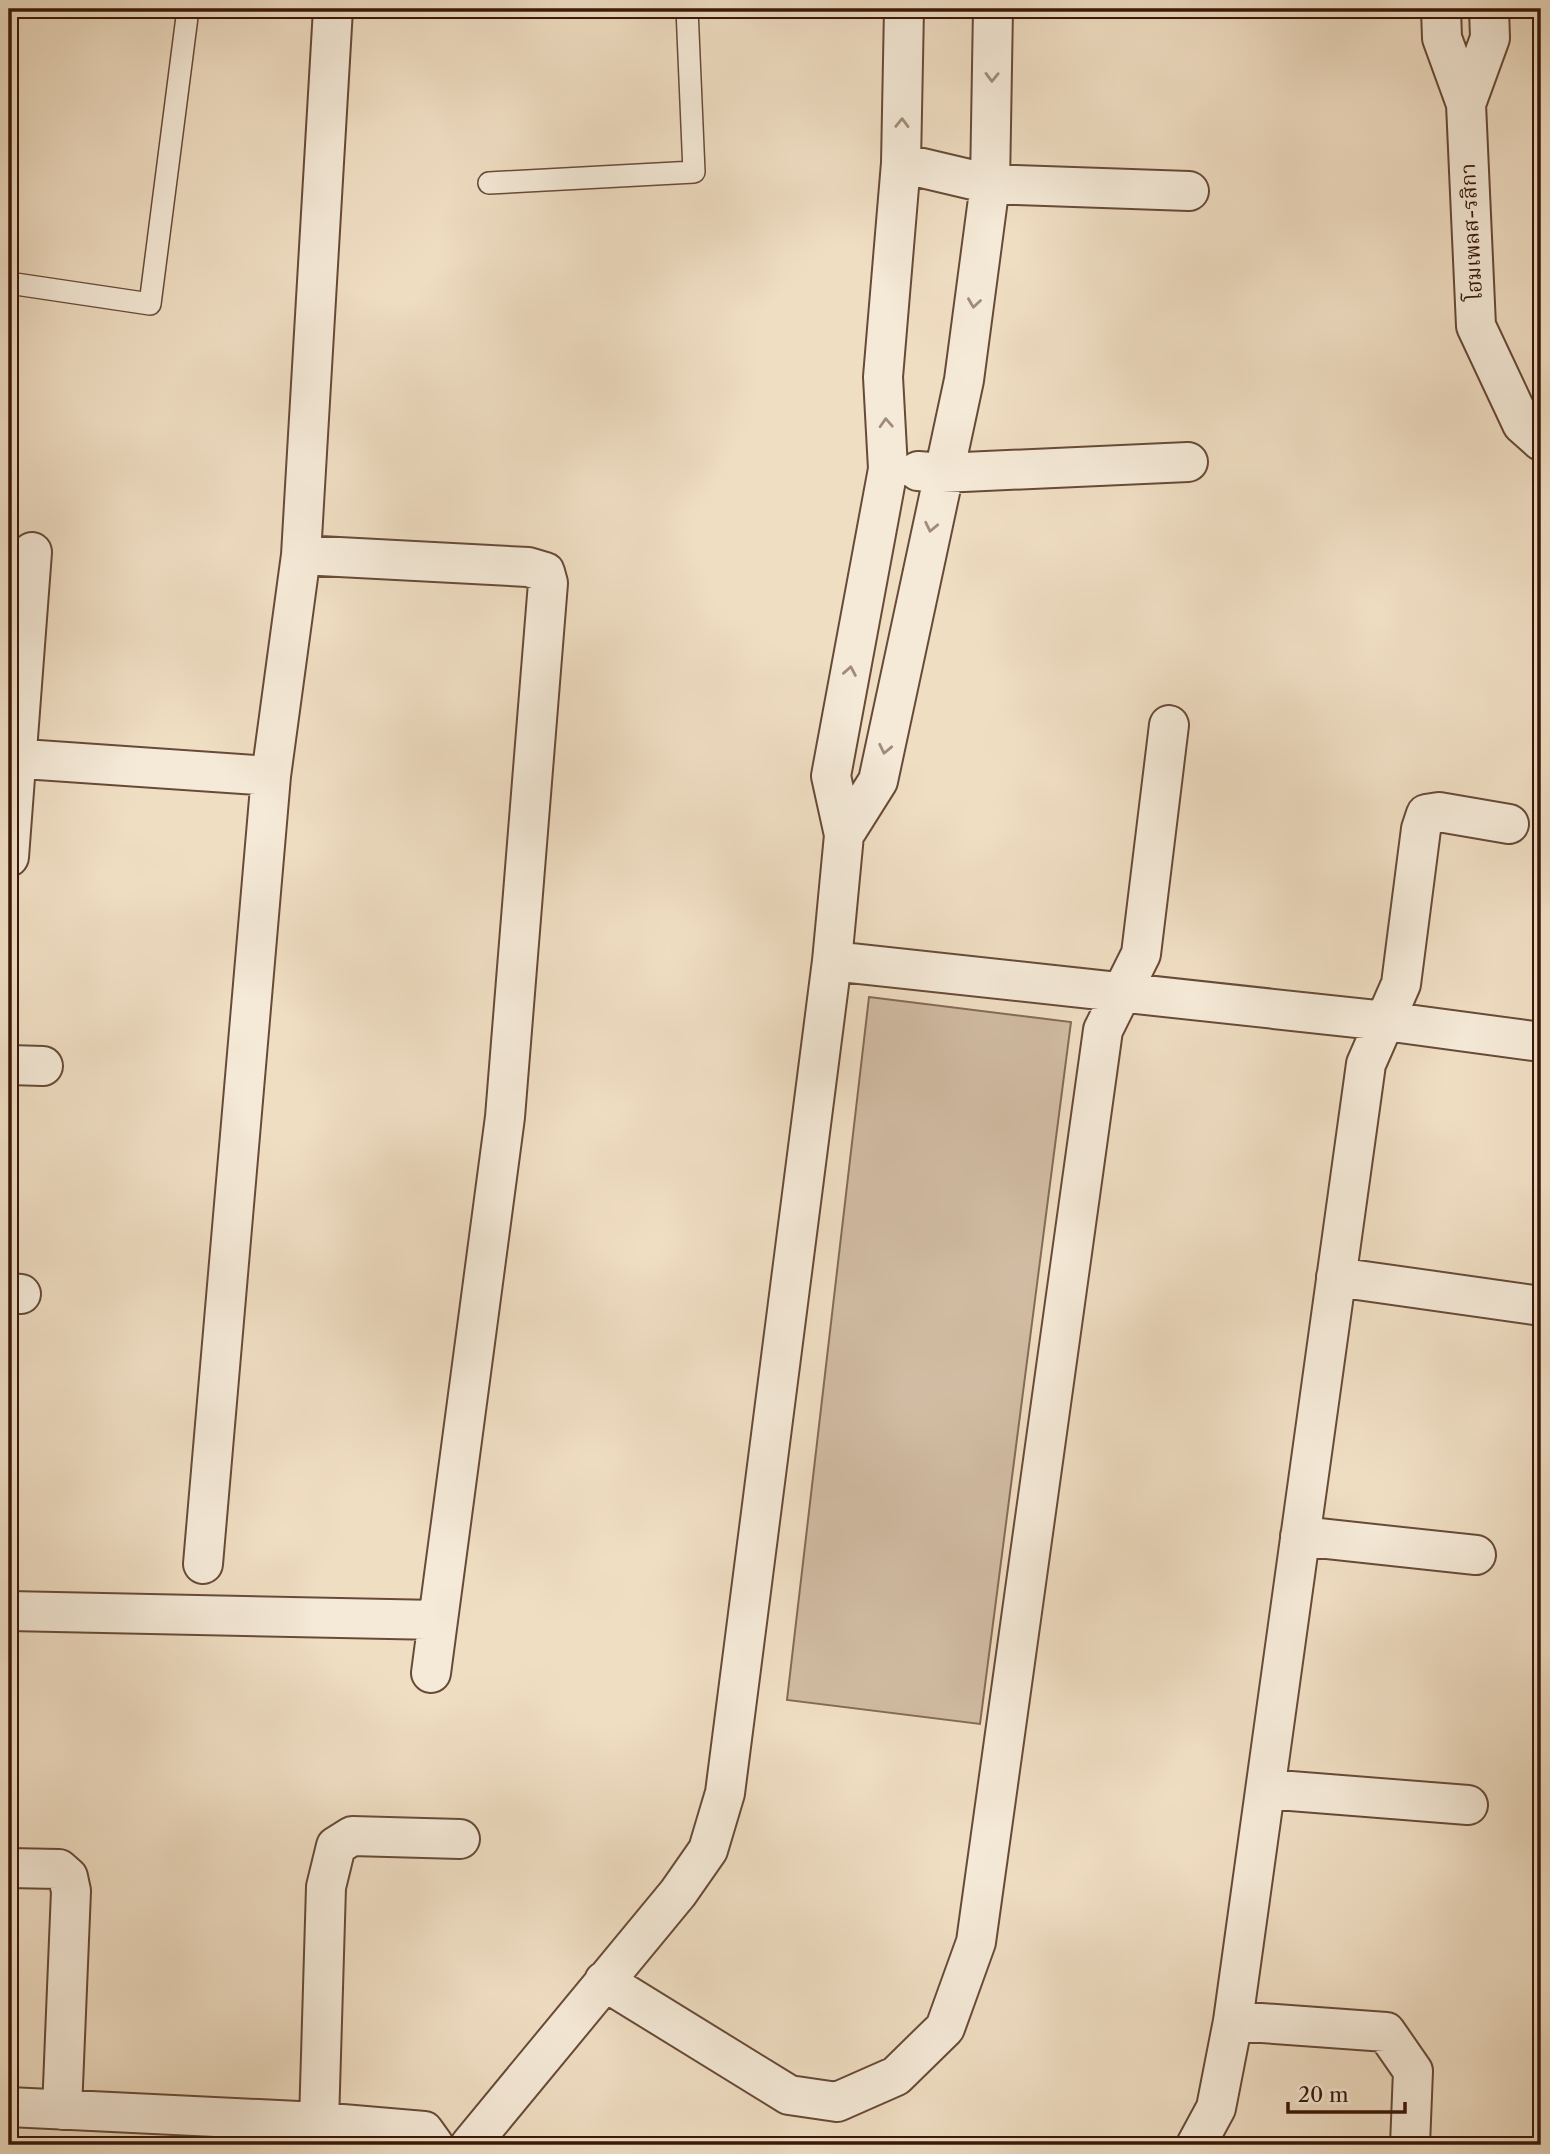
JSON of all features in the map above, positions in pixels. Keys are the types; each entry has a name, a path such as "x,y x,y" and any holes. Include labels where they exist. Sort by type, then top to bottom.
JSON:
{"street":[{"path":"203,1564 271,776 301,555 333,9"},
{"path":"470,2145 678,1893 708,1850 724,1793 832,961 844,835 831,776 888,469 883,377 901,163 904,9"},
{"path":"844,835 878,781 964,380 990,184 993,9"},
{"path":"1441,9 1442,38 1466,104"},
{"name":"โฮมเพลส-รสิกา","path":"1489,9 1490,38 1466,104 1476,326 1522,424 1541,441"},
{"path":"901,163 990,184 1189,191"},
{"path":"888,469 942,473 1188,462"},
{"path":"9,857 13,758 32,552"},
{"path":"301,555 528,567 545,572 548,583 505,1116 431,1673"},
{"path":"604,1981 789,2095 837,2102 897,2076 945,2028 976,1942 1103,1030 1142,954 1170,725"},
{"path":"13,758 271,776"},
{"path":"1196,2145 1216,2108 1233,2021 1366,1064 1401,984 1421,829 1426,814 1439,812 1509,824"},
{"path":"832,961 1385,1021 1541,1042"},
{"path":"1336,1278 1541,1306"},
{"path":"1300,1536 1476,1555"},
{"path":"9,1611 438,1620"},
{"path":"1266,1789 1468,1805"},
{"path":"319,2122 327,1887 336,1846 352,1836 460,1839"},
{"path":"9,1868 59,1870 68,1877 71,1891 62,2110"},
{"path":"1233,2021 1386,2032 1413,2071 1410,2145"},
{"path":"9,2107 319,2122 424,2131 434,2145"}],"lane":[{"path":"9,282 150,304 188,9"},
{"path":"489,183 694,172 687,9"}],"shaded area":[{"path":"869,997 1071,1022 980,1724 787,1700"}]}
